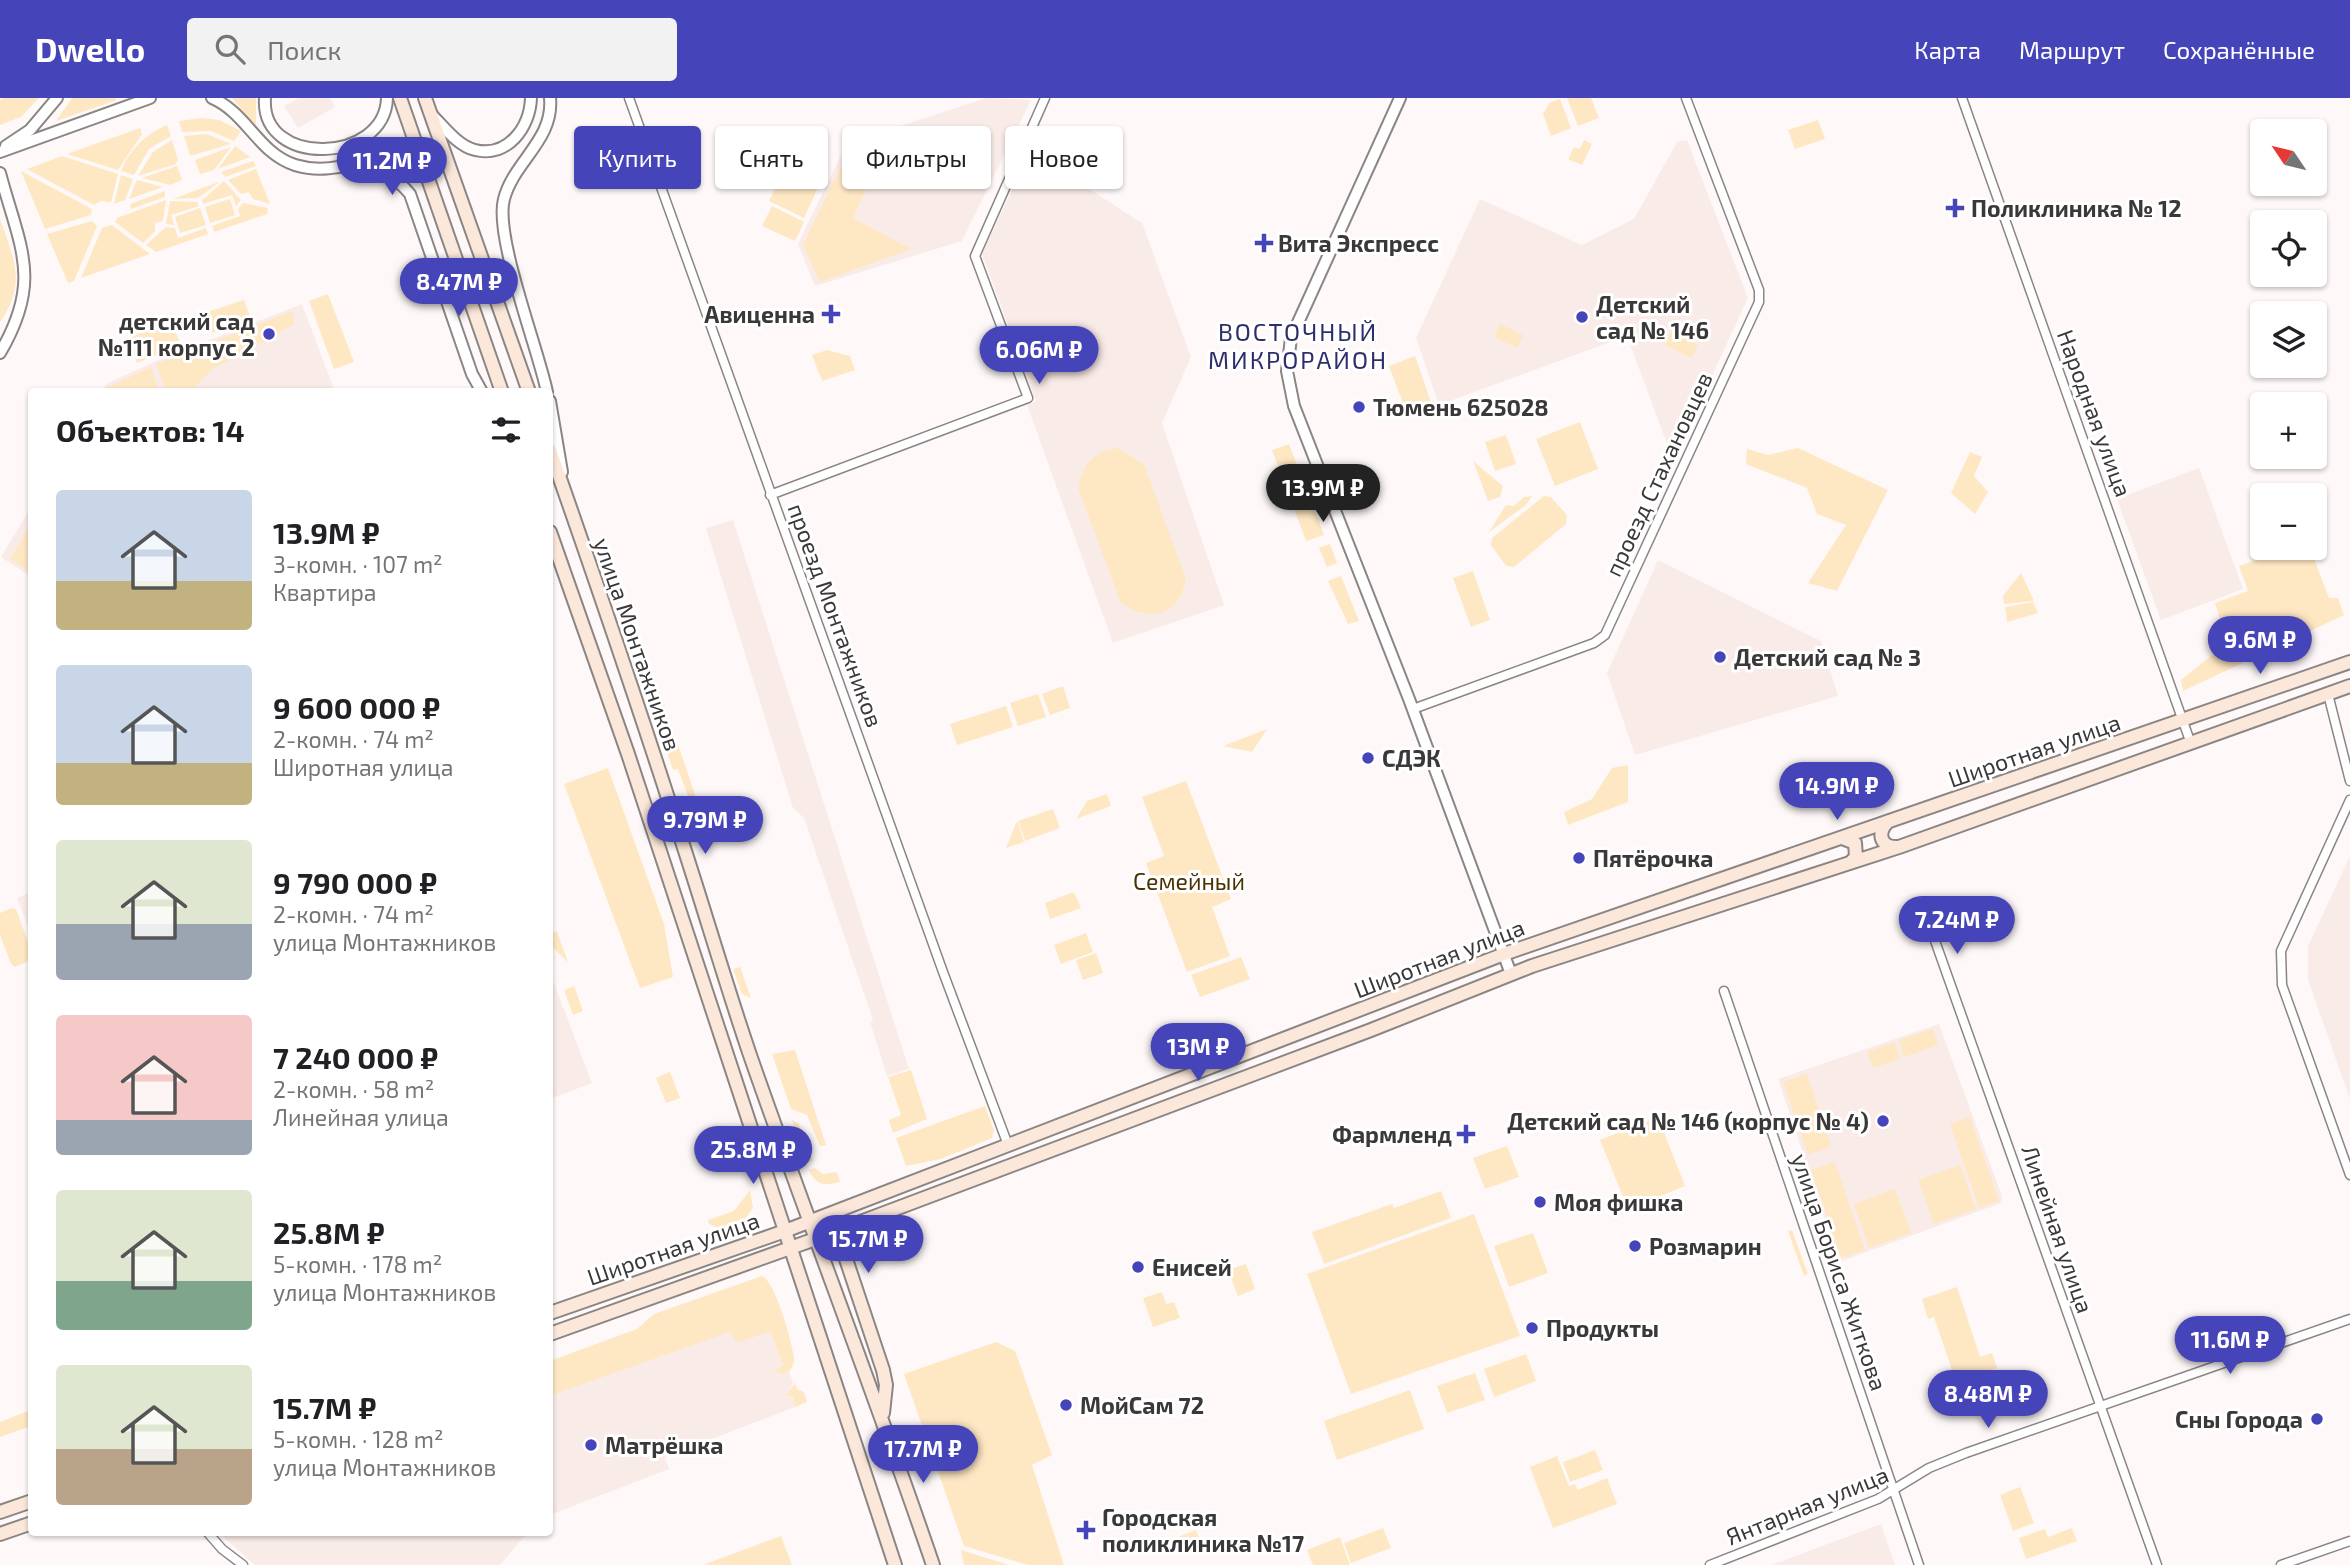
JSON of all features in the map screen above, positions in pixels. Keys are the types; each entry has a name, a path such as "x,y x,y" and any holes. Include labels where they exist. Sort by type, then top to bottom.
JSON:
{"main road":[{"path":"400,98 501,388"},
{"path":"425,98 528,388"},
{"name":"улица Монтажников","path":"553,459 686,854 750,1055 818,1238 860,1364 883,1416 933,1565"},
{"name":"улица Монтажников","path":"553,541 628,754 895,1565"},
{"name":"Широтная улица","path":"553,1312 785,1231 1504,954 1889,821 1999,786 2350,662"},
{"name":"Широтная улица","path":"553,1333 818,1238 1511,974 1899,847 2350,686"},
{"path":"1889,821 1880,834 1883,842 1890,847 1899,847"},
{"path":"1842,838 1855,843 1858,850 1851,862"},
{"path":"1219,1064 1215,1068 1214,1077 1218,1082 1227,1084"},
{"path":"1172,1082 1181,1084 1185,1089 1185,1096 1179,1102"},
{"path":"855,1224 848,1233 845,1256 883,1370 886,1385 883,1416"},
{"path":"0,1512 28,1502"},
{"path":"0,1534 28,1524"}],"street":[{"path":"0,151 30,130 57,98"},
{"path":"0,151 147,99 161,98"},
{"path":"212,98 230,106 277,159 299,166 358,163 373,166 398,180 410,194 472,374 480,388"},
{"path":"265,98 267,116 276,131 289,143 316,150 358,142 372,134 381,121 387,98"},
{"path":"431,113 473,150 493,151 512,142 525,126 531,98"},
{"path":"546,388 501,218 509,184 546,128 550,98"},
{"name":"проезд Монтажников","path":"629,98 770,495 1008,1145"},
{"path":"770,495 1028,398 975,256 1045,98"},
{"path":"1400,98 1306,299 1291,338 1287,371 1303,430 1413,709 1511,974"},
{"name":"проезд Стахановцев","path":"1413,709 1594,643 1605,635 1759,302 1759,290 1686,98"},
{"name":"Народная улица","path":"1962,98 2190,741"},
{"path":"0,173 26,283 22,308 0,353"},
{"path":"553,421 564,493"},
{"path":"553,544 559,558"},
{"path":"2328,694 2350,781"},
{"path":"2350,800 2281,951 2282,985 2350,1175"},
{"name":"Линейная улица","path":"1923,906 1984,1070 2157,1565"},
{"name":"улица Бориса Житкова","path":"1724,991 1919,1565"},
{"name":"Янтарная улица","path":"1710,1565 1894,1492 1929,1468 2100,1404 2350,1319"},
{"path":"211,1536 243,1565"},
{"path":"2281,1565 2350,1541"}],"shaded area":[{"path":"299,98 330,98 335,107 298,128 284,106"},
{"path":"986,98 1031,100 1018,126 1005,126 1005,153 991,182 991,126 900,126"},
{"name":"Детский сад № 146","path":"1687,140 1748,298 1673,460 1627,336 1439,405 1416,338 1480,199 1582,245 1634,219 1677,142"},
{"path":"842,153 842,189 987,189 962,241 815,286 798,244 825,189 828,189 828,182"},
{"path":"1012,189 1089,189 1142,223 1191,357 1162,423 1224,605 1113,643 1027,405 1036,401 982,254"},
{"name":"детский сад №111 корпус 2","path":"302,304 334,388 104,388 106,384 154,362"},
{"path":"2199,468 2243,589 2161,620 2117,499"},
{"path":"28,512 28,575 1,557"},
{"path":"733,520 909,1069 887,1076 870,1022 873,1020 804,818 793,808 706,528"},
{"name":"Детский сад № 3","path":"1658,560 1821,641 1838,696 1635,755 1607,673"},
{"path":"2350,856 2350,1099 2308,980 2308,946"},
{"path":"28,893 28,926 17,898"},
{"path":"553,981 592,1083 553,1098"},
{"name":"Детский сад № 146 (корпус № 4)","path":"1939,1024 2002,1196 2001,1203 1839,1262 1778,1079"},
{"path":"770,1330 783,1367 775,1370 781,1374 789,1372 793,1383 786,1397 793,1396 795,1407 665,1457 669,1469 553,1514 553,1395 729,1331 738,1343"},
{"path":"1881,1524 1895,1565 1771,1565"},
{"path":"222,1536 524,1536 500,1565 255,1565"}],"green space":[{"path":"39,98 21,117 0,125 0,100"},
{"path":"72,98 114,98 117,100 56,121"},
{"path":"232,98 256,98 256,127"},
{"path":"1567,98 1591,98 1599,118 1578,126"},
{"path":"1560,99 1571,128 1551,136 1543,114 1549,103"},
{"path":"202,118 219,120 241,131 234,141 211,131 182,132 179,121"},
{"path":"1818,120 1825,139 1795,149 1788,130"},
{"path":"167,125 171,136 149,149 134,175 121,171 139,143"},
{"path":"140,128 142,134 118,170 67,154"},
{"path":"207,134 231,144 190,156 184,136"},
{"path":"172,140 178,160 176,164 138,176 153,152"},
{"path":"1584,140 1592,144 1582,165 1568,159 1574,147 1580,149"},
{"path":"235,146 250,157 218,169"},
{"path":"231,147 214,170 200,174 195,160"},
{"path":"62,156 118,174 111,202 101,201 94,205 27,169"},
{"path":"253,161 256,166 225,177 221,172"},
{"path":"842,164 842,189 866,189 853,218 911,249 820,282 803,245"},
{"path":"177,166 182,180 170,185 142,178"},
{"path":"256,169 270,204 253,199 249,192 241,194 228,180"},
{"path":"21,171 92,209 91,215 45,229"},
{"path":"121,175 133,179 125,200 114,204"},
{"path":"137,180 163,187 129,199"},
{"path":"221,181 198,198 173,199"},
{"path":"224,181 241,200 236,206 232,195 203,204 202,200"},
{"path":"775,189 817,189 804,218 769,201"},
{"path":"165,191 165,197 131,209 130,204"},
{"path":"230,199 235,215 210,223 205,207"},
{"path":"166,200 163,221 155,223 155,231 143,243 115,222 117,218"},
{"path":"170,201 197,202 199,206 171,215 174,225 166,224"},
{"path":"243,203 268,208 267,214 214,232 212,226 240,216 238,209"},
{"path":"772,206 804,222 795,241 762,226"},
{"path":"200,208 206,225 180,233 175,217"},
{"path":"0,219 10,246 16,283 0,322"},
{"path":"92,221 97,226 74,281 68,283 47,234"},
{"path":"112,225 150,254 81,278 102,228"},
{"path":"166,227 175,228 178,238 206,228 208,234 156,252 146,245"},
{"path":"328,294 354,362 334,369 309,301"},
{"path":"244,300 251,319 211,333 204,313"},
{"path":"292,311 294,324 211,370 195,388 165,388 156,364"},
{"path":"171,321 181,345 137,363 127,338"},
{"path":"1500,324 1523,335 1517,348 1494,337"},
{"path":"1671,331 1698,345 1691,358 1665,345"},
{"path":"827,350 850,356 855,370 822,381 812,355"},
{"path":"1415,356 1432,405 1407,414 1389,366"},
{"path":"151,367 158,388 108,388"},
{"path":"1580,422 1598,469 1555,486 1536,439"},
{"path":"1506,435 1516,464 1495,471 1485,442"},
{"path":"1289,444 1324,535 1306,541 1272,450"},
{"path":"1117,448 1144,464 1186,579 1177,601 1162,612 1143,613 1121,603 1078,488 1090,460 1101,452"},
{"path":"1798,448 1888,490 1837,591 1808,583 1846,525 1817,514 1807,488 1746,464 1747,449 1768,455"},
{"path":"1970,452 1982,457 1974,476 1988,492 1975,514 1951,493"},
{"path":"1473,461 1503,486 1500,497 1488,501"},
{"path":"1532,496 1526,505 1489,532 1506,505 1514,506 1524,497"},
{"path":"1544,496 1551,497 1567,515 1566,524 1514,567 1506,566 1491,545 1492,538"},
{"path":"28,529 28,571 10,559"},
{"path":"1330,544 1337,563 1327,567 1319,548"},
{"path":"2257,560 2315,560 2329,598 2338,598 2344,615 2183,691 2181,680 2227,643 2215,603 2248,591 2239,566"},
{"path":"1473,571 1490,620 1471,627 1453,578"},
{"path":"2021,573 2034,601 2004,604 2003,596"},
{"path":"1341,576 1359,621 1348,624 1328,581"},
{"path":"2033,602 2038,613 2007,622 2005,607"},
{"path":"654,675 710,837 707,837 698,817 689,817 683,799 688,796 678,769 673,770 644,683"},
{"path":"1063,686 1070,708 1050,715 1042,694"},
{"path":"1038,694 1046,717 1018,726 1010,703"},
{"path":"1006,706 1013,727 957,745 950,724"},
{"path":"1267,729 1252,752 1223,746"},
{"path":"1628,765 1628,802 1568,825 1564,812 1592,799 1612,768"},
{"path":"608,768 664,924 673,977 640,988 564,784"},
{"name":"Семейный","path":"1186,781 1231,899 1212,907 1230,956 1187,972 1146,863 1164,856 1142,797"},
{"path":"1107,794 1111,806 1076,819 1087,801"},
{"path":"1053,809 1060,828 1025,841 1018,821"},
{"path":"1017,821 1024,842 1006,848"},
{"path":"1074,892 1081,908 1050,919 1045,903"},
{"path":"16,909 28,942 28,961 15,967 11,964 0,935 0,913"},
{"path":"557,931 568,962 553,948 553,933"},
{"path":"1086,933 1093,952 1061,964 1054,945"},
{"path":"1096,953 1103,973 1083,980 1076,960"},
{"path":"1241,957 1250,979 1200,997 1191,975"},
{"path":"740,967 751,998 742,994 733,969"},
{"path":"574,986 583,1011 573,1015 564,990"},
{"path":"1933,1029 1938,1045 1904,1057 1899,1040"},
{"path":"1895,1042 1900,1059 1873,1068 1867,1052"},
{"path":"795,1050 826,1145 820,1146 807,1115 791,1109 772,1054"},
{"path":"911,1070 927,1119 893,1133 889,1120 901,1115 888,1077"},
{"path":"670,1072 680,1098 666,1103 656,1078"},
{"path":"1807,1074 1831,1147 1808,1155 1783,1082"},
{"path":"985,1106 994,1130 992,1138 941,1159 906,1166 896,1138"},
{"path":"1658,1117 1685,1186 1628,1209 1600,1140"},
{"path":"1970,1117 1999,1201 1979,1208 1950,1124"},
{"path":"792,1120 799,1124 813,1161 807,1163"},
{"path":"1507,1146 1519,1177 1485,1189 1473,1158"},
{"path":"1835,1162 1865,1250 1841,1258 1811,1170"},
{"path":"1960,1165 1976,1209 1934,1224 1918,1180"},
{"path":"815,1168 823,1174 837,1172 840,1182 818,1182 809,1170"},
{"path":"1895,1189 1911,1233 1869,1248 1854,1204"},
{"path":"750,1190 753,1208 744,1220 719,1228 709,1224 708,1220 734,1211"},
{"path":"1441,1191 1451,1218 1324,1264 1312,1232 1392,1204 1394,1208"},
{"path":"1474,1214 1520,1336 1351,1394 1307,1274"},
{"path":"1792,1230 1808,1274 1804,1276 1788,1231"},
{"path":"1533,1233 1548,1273 1509,1287 1494,1246"},
{"path":"1246,1264 1255,1289 1238,1296 1228,1270"},
{"path":"762,1276 772,1289 782,1312 790,1338 793,1365 789,1372 781,1374 774,1370 783,1366 770,1331 738,1343 729,1332 553,1395 553,1360 637,1329 654,1314"},
{"path":"1957,1287 1980,1357 1992,1353 1997,1368 1956,1382 1934,1317 1928,1319 1922,1299"},
{"path":"1162,1292 1166,1304 1174,1302 1180,1318 1153,1327 1143,1298"},
{"path":"996,1342 1015,1351 1052,1455 1032,1465 1064,1565 1028,1565 964,1546 904,1374"},
{"path":"1526,1354 1536,1381 1494,1397 1484,1369"},
{"path":"1475,1373 1485,1400 1447,1413 1437,1386"},
{"path":"795,1383 797,1389 804,1392 807,1402 795,1407 793,1396 785,1397"},
{"path":"1410,1390 1424,1429 1337,1460 1324,1421"},
{"path":"28,1411 28,1427 0,1437 0,1422"},
{"path":"1595,1450 1603,1470 1570,1482 1563,1462"},
{"path":"1557,1456 1569,1486 1575,1484 1578,1490 1607,1478 1617,1504 1553,1528 1530,1467"},
{"path":"2020,1487 2034,1523 2013,1531 2000,1495"},
{"path":"1383,1528 1391,1548 1351,1563 1344,1543"},
{"path":"2072,1528 2077,1541 2026,1559 2019,1538 2045,1529 2048,1537"},
{"path":"1196,1530 1202,1546 1184,1553 1178,1537"},
{"path":"781,1536 792,1565 703,1565"},
{"path":"1340,1537 1350,1565 1313,1565 1307,1550"},
{"path":"961,1550 1009,1565 964,1565"}],"place":[{"name":"Поликлиника № 12","path":"1955,208"},
{"name":"Вита Экспресс","path":"1264,243"},
{"name":"Авиценна","path":"831,314"},
{"name":"Детский сад № 146","path":"1582,317"},
{"name":"детский сад №111 корпус 2","path":"269,334"},
{"name":"Тюмень 625028","path":"1359,407"},
{"name":"Детский сад № 3","path":"1720,657"},
{"name":"СДЭК","path":"1368,758"},
{"name":"Пятёрочка","path":"1579,858"},
{"name":"Детский сад № 146 (корпус № 4)","path":"1883,1121"},
{"name":"Фармленд","path":"1466,1134"},
{"name":"Моя фишка","path":"1540,1202"},
{"name":"Розмарин","path":"1635,1246"},
{"name":"Енисей","path":"1138,1267"},
{"name":"Продукты","path":"1532,1328"},
{"name":"МойСам 72","path":"1066,1405"},
{"name":"Сны Города","path":"2317,1419"},
{"name":"Матрёшка","path":"591,1445"},
{"name":"Городская поликлиника №17","path":"1086,1530"}],"district":[{"name":"ВОСТОЧНЫЙ МИКРОРАЙОН","path":"1298,345"}]}
